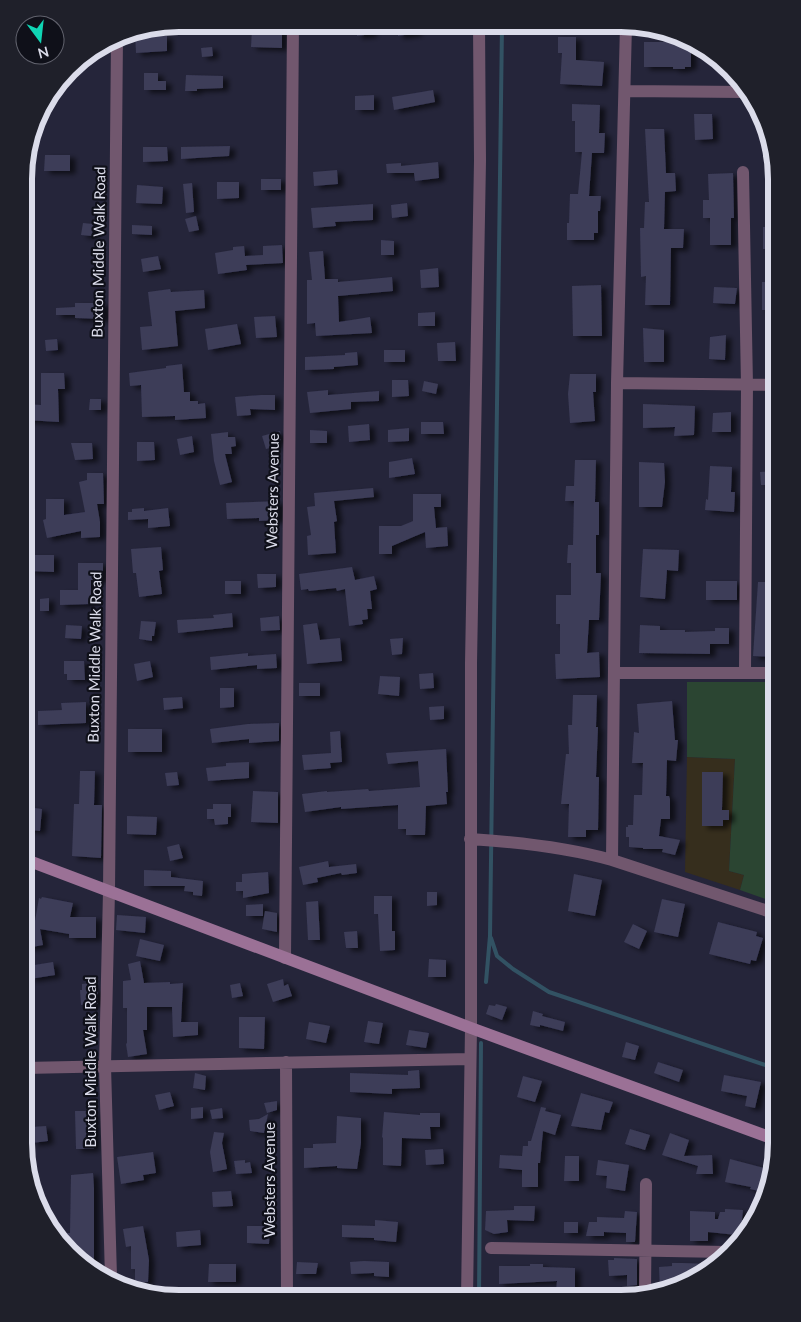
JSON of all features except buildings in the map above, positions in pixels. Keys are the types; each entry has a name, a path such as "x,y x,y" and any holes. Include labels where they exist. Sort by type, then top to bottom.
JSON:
{"main road":[{"path":"32,862 470,1028 768,1137"}],"street":[{"name":"Websters Avenue","path":"285,958 293,32"},
{"path":"467,1290 473,839 471,643 480,161 479,32"},
{"path":"612,860 617,383 626,32"},
{"name":"Buxton Middle Walk Road","path":"111,1272 105,1066 109,890 117,47"},
{"path":"625,91 739,92"},
{"path":"743,172 747,385 745,673"},
{"path":"617,383 768,385"},
{"path":"615,673 768,673"},
{"path":"473,839 557,847 612,860 768,911"},
{"path":"32,1068 470,1059"},
{"name":"Websters Avenue","path":"286,1062 287,1290"},
{"path":"645,1288 646,1184"},
{"path":"491,1248 719,1252"}],"shaded area":[{"path":"687,757 735,759 729,871 744,875 740,890 685,872"}],"green space":[{"path":"687,682 768,682 768,900 740,890 744,875 729,871 735,759 687,757"}],"waterway":[{"path":"486,982 490,936 502,32"},
{"path":"491,938 497,956 513,969 549,992 768,1066"},
{"path":"479,1290 481,1043"}]}
